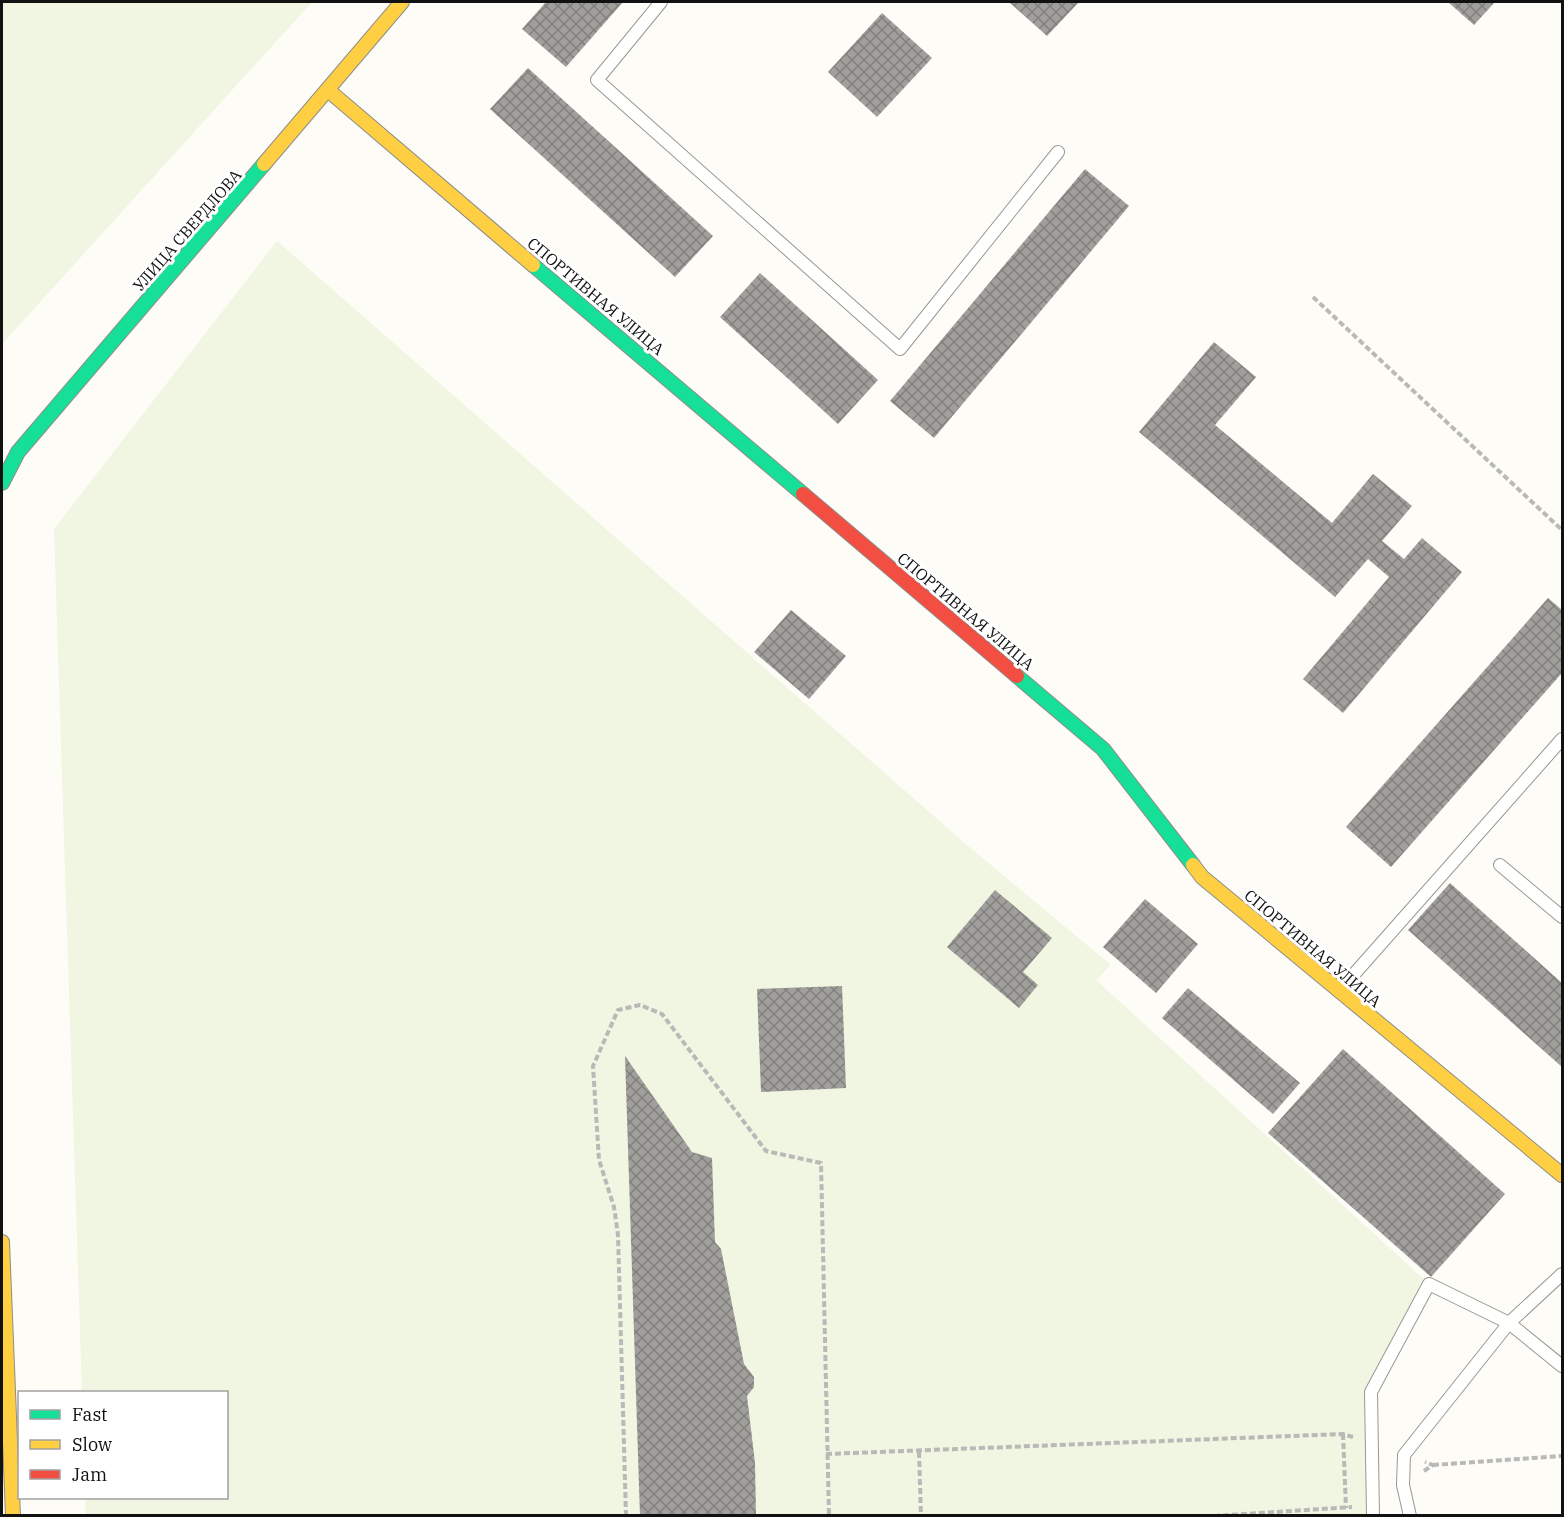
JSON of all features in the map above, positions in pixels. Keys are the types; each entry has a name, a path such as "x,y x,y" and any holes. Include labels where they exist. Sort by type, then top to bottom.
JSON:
{"street":[{"name":"УЛИЦА СВЕРДЛОВА","path":"2,483 18,452 402,2"},
{"name":"СПОРТИВНАЯ УЛИЦА","path":"328,90 1103,749 1202,877 1563,1175"},
{"path":"2,1242 13,1515"}],"lane":[{"path":"661,2 597,80 900,349 1058,152"},
{"path":"1340,991 1563,739"},
{"path":"1500,865 1563,917"},
{"path":"1410,1515 1403,1485 1404,1455 1509,1323 1563,1274"},
{"path":"1372,1511 1371,1392 1429,1284 1509,1323 1563,1366"}],"path":[{"path":"1313,297 1563,530"},
{"path":"626,1515 618,1235 614,1207 599,1160 594,1066 618,1010 640,1005 662,1014 766,1151 820,1162 829,1515"},
{"path":"826,1454 1343,1434 1371,1442"},
{"path":"1343,1434 1346,1508"},
{"path":"919,1452 921,1515"},
{"path":"1404,1455 1433,1465 1563,1456"},
{"path":"1403,1485 1433,1465"},
{"path":"1214,1515 1346,1508 1372,1511"}],"green space":[{"path":"2,2 312,2 2,344"},
{"path":"277,241 968,846 1111,965 1096,980 1429,1284 1371,1392 1373,1515 86,1515 85,1499 228,1499 228,1391 82,1391 54,529"}],"building":[{"path":"546,2 623,2 566,67 522,29"},
{"path":"1009,2 1079,2 1047,36"},
{"path":"1448,2 1495,2 1474,25"},
{"path":"882,13 932,58 877,117 828,72"},
{"path":"528,68 713,236 675,277 490,109"},
{"path":"1085,169 1129,206 934,438 890,401"},
{"path":"760,273 878,380 838,424 720,317"},
{"path":"1214,342 1256,377 1215,425 1332,523 1373,474 1412,506 1382,541 1404,559 1422,538 1462,572 1343,713 1303,679 1389,577 1368,559 1335,597 1139,432"},
{"path":"1548,598 1562,610 1562,673 1391,867 1346,827"},
{"path":"791,610 846,656 809,699 754,652"},
{"path":"1450,883 1562,983 1562,1067 1408,930"},
{"path":"995,890 1052,938 1023,972 1038,985 1019,1008 947,947"},
{"path":"1145,899 1198,944 1156,993 1103,947"},
{"path":"842,986 846,1088 761,1092 757,989"},
{"path":"1188,988 1300,1083 1273,1114 1162,1018"},
{"path":"1343,1049 1505,1194 1431,1277 1268,1133"},
{"path":"625,1056 692,1152 712,1158 715,1242 721,1249 744,1364 754,1377 754,1387 747,1396 755,1463 756,1516 640,1516"}],"traffic: fast":[{"path":"2,483 18,452 264,164"},
{"path":"533,265 803,494"},
{"path":"1017,676 1103,749 1193,865"}],"traffic: slow":[{"path":"264,164 402,2"},
{"path":"328,90 533,265"},
{"path":"1193,865 1202,877 1562,1175"},
{"path":"2,1242 13,1516"}],"traffic: jam":[{"path":"803,494 1017,676"}]}
